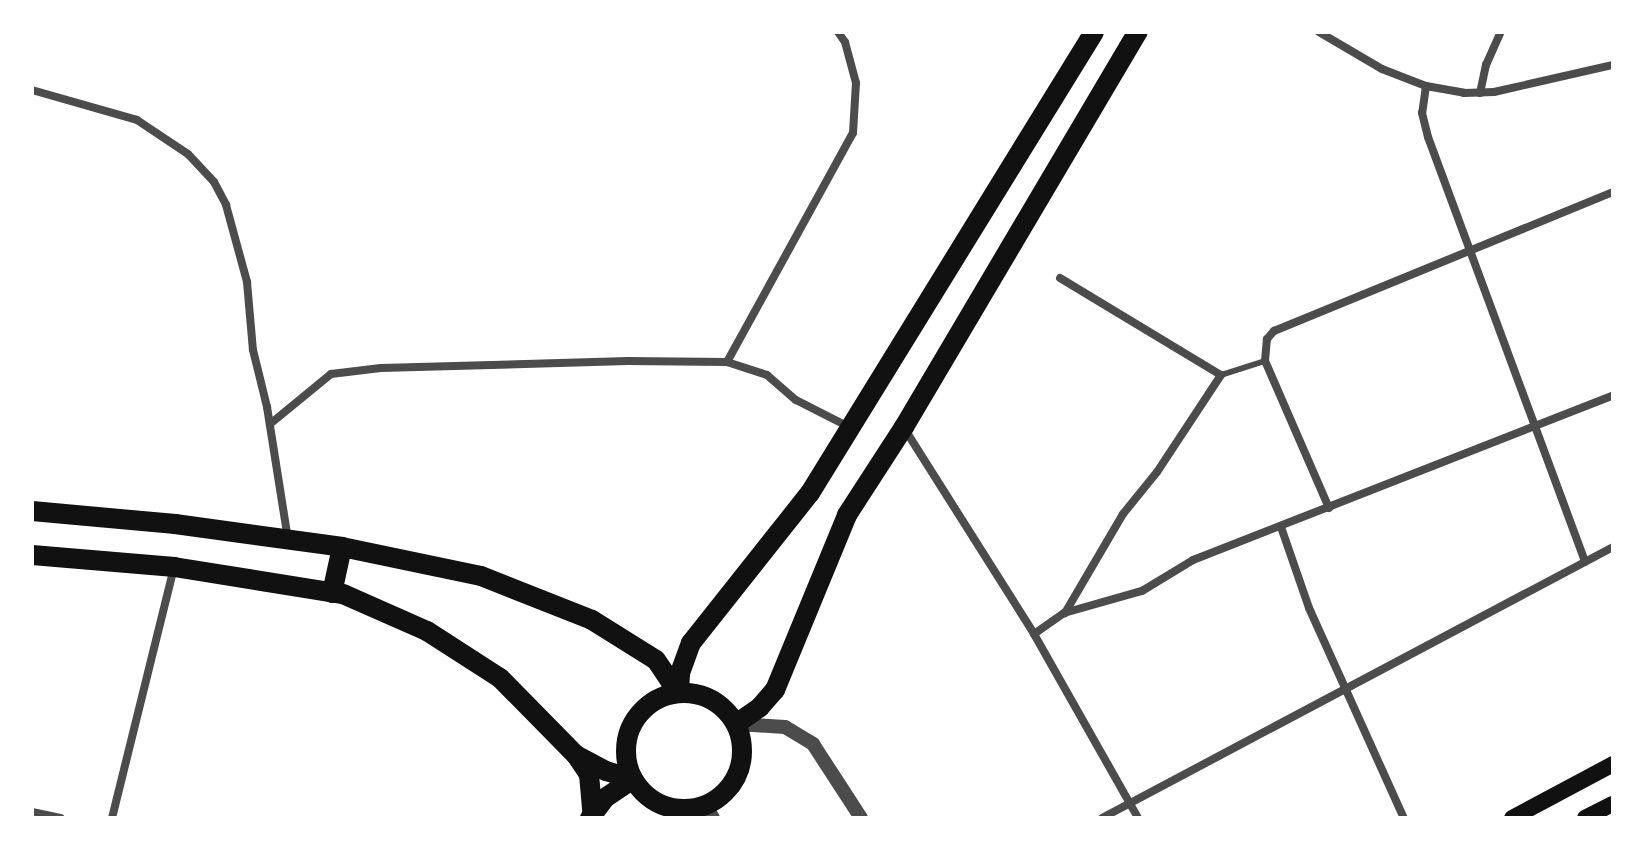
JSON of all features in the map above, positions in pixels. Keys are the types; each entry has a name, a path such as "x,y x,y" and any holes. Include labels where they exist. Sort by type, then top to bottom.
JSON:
{"main road":[{"path":"676,693 684,657 691,643 810,493 1094,32"},
{"path":"736,724 760,707 775,690 847,515 904,427 1138,32"},
{"path":"32,511 175,524 342,547 481,576 592,620 656,660 676,693"},
{"path":"332,593 342,547"},
{"path":"32,555 174,567 343,594 427,631 500,678 576,755 589,774 591,815"},
{"path":"676,693 712,699 736,724 742,742 738,771 709,812 679,813 646,794 633,779 627,762 626,744 631,726 656,700 676,693"},
{"path":"576,755 606,771 633,779"},
{"path":"1512,818 1613,764"},
{"path":"591,815 633,779"},
{"path":"1585,818 1613,804"}],"street":[{"path":"727,362 853,133 856,83 845,42 838,32"},
{"path":"1319,32 1382,69 1426,86 1480,93 1613,65"},
{"path":"1480,93 1486,65 1501,32"},
{"path":"1426,86 1422,113 1428,137 1585,562"},
{"path":"32,90 137,120 188,154 214,182 226,205 247,282 253,350 270,424 288,540"},
{"path":"1329,508 1265,361 1263,349 1274,331 1613,192"},
{"path":"1060,278 1221,375 1157,472 1123,514 1064,613"},
{"path":"270,424 331,374 381,368 536,363 727,362 767,375 796,400 850,428"},
{"path":"1034,634 1064,613 1142,591 1193,560 1537,428 1613,395"},
{"path":"904,427 1034,634 1138,818"},
{"path":"1281,527 1309,608 1404,818"},
{"path":"1102,818 1613,547"},
{"path":"112,818 174,567"},
{"path":"736,724 785,727 813,744 861,818"},
{"path":"32,812 60,818"}],"lane":[{"path":"1221,375 1265,361"}]}
